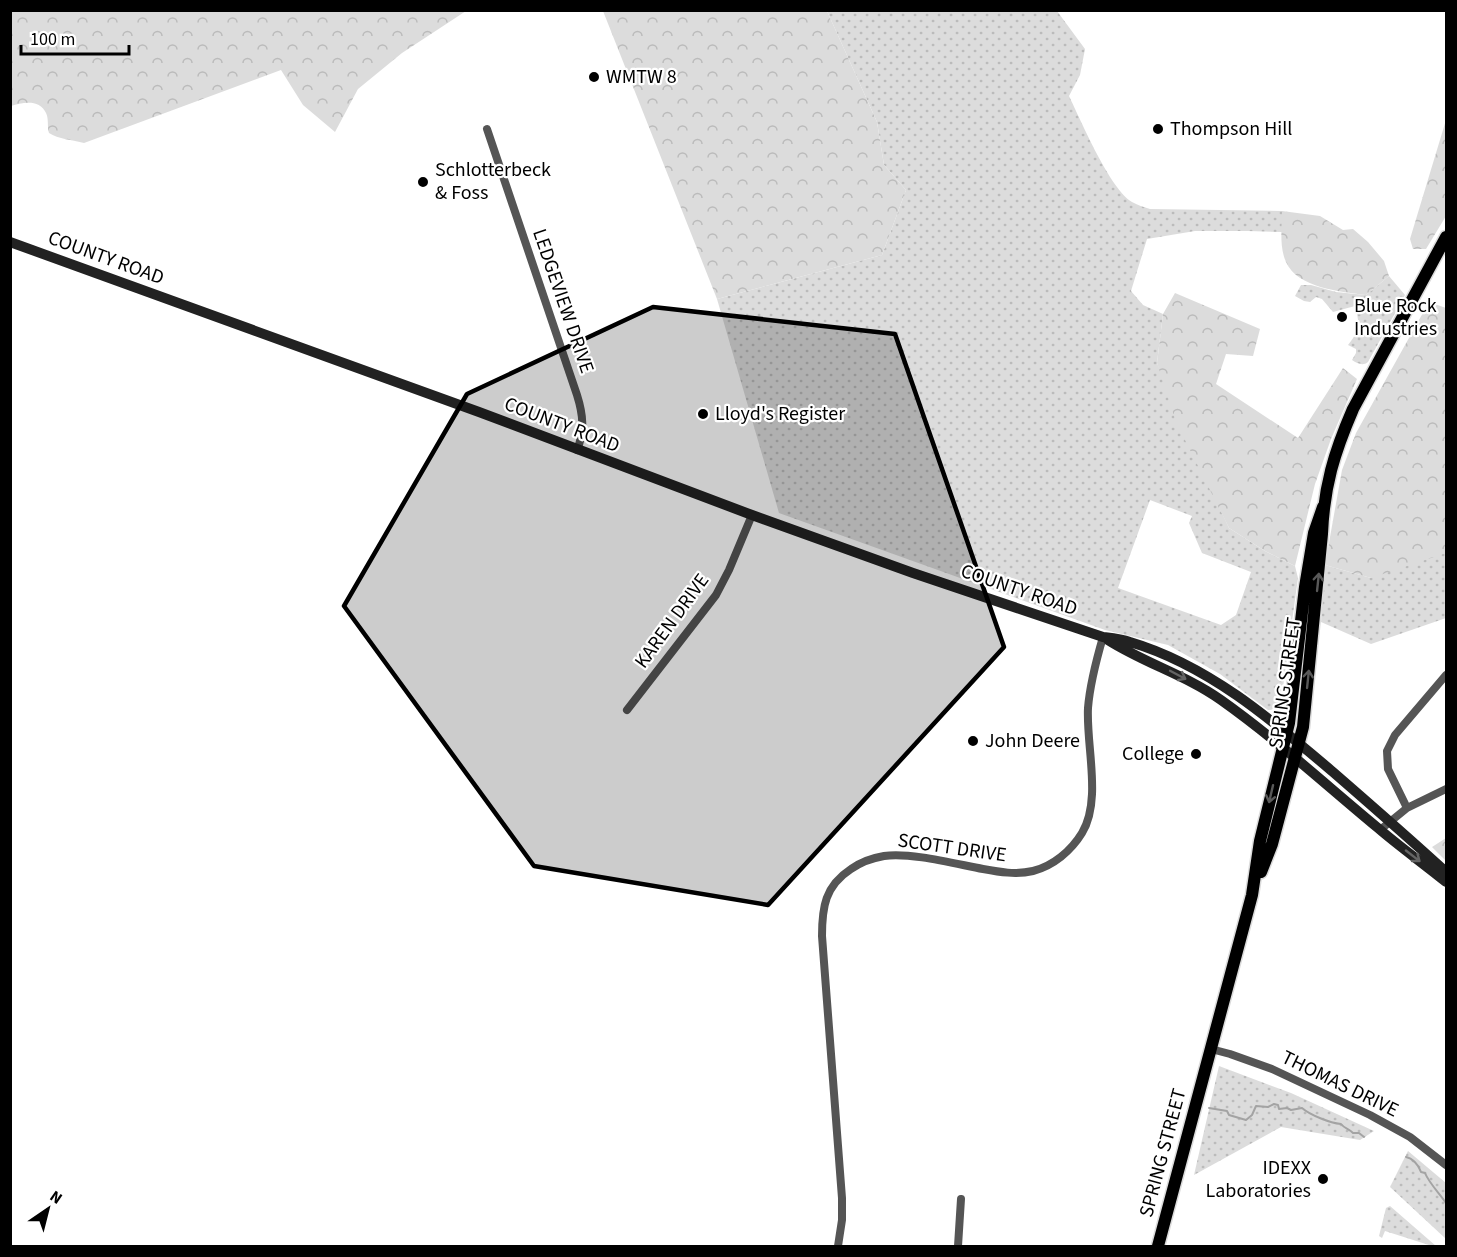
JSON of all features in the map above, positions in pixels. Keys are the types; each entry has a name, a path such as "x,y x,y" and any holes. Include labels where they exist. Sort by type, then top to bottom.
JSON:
{"main road":[{"name":"SPRING STREET","path":"1252,895 1272,844 1303,727 1323,507 1334,458 1353,409 1446,237"},
{"name":"COUNTY ROAD","path":"10,242 913,573 1102,637 1128,641 1179,660 1220,684 1287,734 1390,821 1446,872"},
{"name":"SPRING STREET","path":"1158,1246 1252,895 1260,841 1287,734 1305,587 1314,533 1323,507"},
{"name":"COUNTY ROAD","path":"1102,637 1125,651 1169,670 1220,699 1283,747 1380,830 1446,882"}],"street":[{"name":"LEDGEVIEW DRIVE","path":"487,129 577,395 583,423 582,438 577,450"},
{"name":"KAREN DRIVE","path":"627,710 716,595 752,515"},
{"name":"SCOTT DRIVE","path":"838,1246 842,1220 842,1198 822,936 822,912 830,890 842,875 862,862 885,855 1011,873 1032,871 1047,866 1066,853 1082,832 1092,809 1088,710 1090,684 1102,637"},
{"path":"1407,808 1388,769 1387,751 1395,735 1446,675"},
{"path":"1380,830 1407,808 1446,789"},
{"name":"THOMAS DRIVE","path":"1211,1050 1230,1054 1272,1069 1370,1115 1410,1137 1446,1165"},
{"path":"958,1246 961,1199"}],"highlighted area":[{"path":"653,307 895,334 1004,647 768,905 534,866 344,606 467,394"}],"green space":[{"path":"11,10 466,11 402,53 358,89 335,132 303,105 281,70 84,143 49,133 47,115 40,105 26,103 11,106"},
{"path":"603,11 827,11 877,122 884,165 906,190 882,255 717,299"},
{"path":"827,11 1057,11 1085,49 1080,75 1069,96 1097,154 1123,195 1134,203 1150,209 1282,211 1282,232 1195,231 1147,239 1131,291 1143,305 1163,314 1157,363 1229,528 1265,551 1295,566 1298,578 1280,709 1268,710 1220,674 1168,645 1105,630 779,513 717,299 882,255 906,190 884,165 877,122","holes":["1150,500 1192,516 1189,523 1202,553 1251,572 1236,615 1221,625 1118,588"]},
{"path":"1446,120 1446,216 1426,249 1413,249 1410,239"},
{"path":"1282,211 1320,216 1343,230 1353,229 1384,261 1389,276 1366,295 1321,287 1300,278 1286,262 1282,250"},
{"path":"1389,276 1405,295 1368,362 1364,364 1352,360 1356,349 1348,345 1358,327 1355,306 1333,312 1322,299 1316,297 1310,302 1295,296 1301,285 1366,295"},
{"path":"1175,293 1260,329 1253,356 1226,354 1216,384 1298,438 1343,368 1357,379 1331,439 1315,484 1295,566 1265,551 1229,528 1176,422 1157,363 1163,314"},
{"path":"1429,302 1446,308 1446,553 1371,578 1325,565 1342,470 1356,433"},
{"path":"1446,333 1446,618 1371,644 1321,622 1325,565 1371,578"},
{"path":"1446,838 1446,861 1432,847"},
{"path":"1219,1066 1291,1093 1374,1131 1360,1140 1281,1127 1194,1175"},
{"path":"1408,1151 1446,1183 1446,1239 1390,1187"},
{"path":"1390,1206 1436,1246 1385,1231 1382,1238 1379,1236 1386,1208"}],"waterway":[{"path":"1209,1108 1227,1111 1229,1115 1246,1120 1252,1115 1256,1106 1268,1107 1274,1104 1278,1105 1279,1109 1302,1108 1320,1118 1341,1124 1353,1133 1359,1133 1364,1137"},
{"path":"1406,1157 1413,1160 1421,1172 1425,1173 1446,1203"}],"place":[{"name":"WMTW 8","path":"594,77"},
{"name":"Thompson Hill","path":"1158,129"},
{"name":"Schlotterbeck & Foss","path":"423,182"},
{"name":"Blue Rock Industries","path":"1342,317"},
{"name":"Lloyd's Register","path":"703,414"},
{"name":"John Deere","path":"973,741"},
{"name":"College","path":"1196,754"},
{"name":"IDEXX Laboratories","path":"1323,1179"}]}
